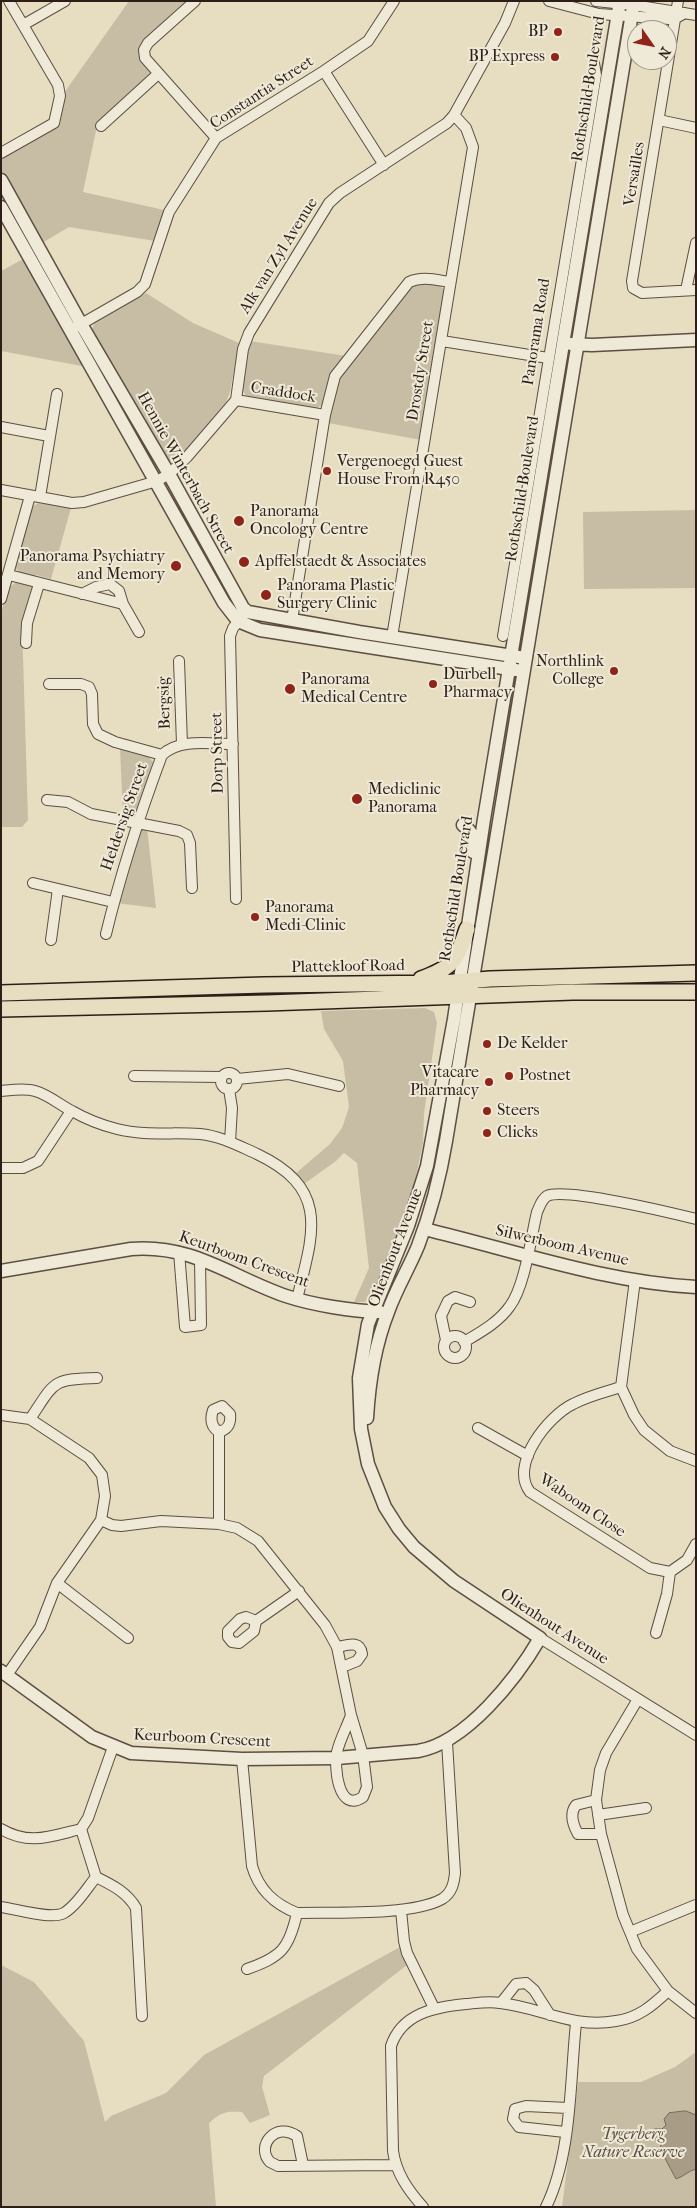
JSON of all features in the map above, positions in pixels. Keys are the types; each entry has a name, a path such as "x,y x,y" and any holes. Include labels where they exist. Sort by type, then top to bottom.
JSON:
{"main road":[{"path":"410,983 439,972 450,965 459,952 467,930"},
{"name":"Plattekloof Road","path":"1,1009 465,989 696,973"},
{"name":"Plattekloof Road","path":"1,993 410,983 465,989 573,992 696,992"}],"street":[{"path":"1,153 49,127 56,119 60,91 9,1"},
{"path":"23,25 65,1"},
{"path":"195,1 146,46 145,58 216,138"},
{"name":"Constantia Street","path":"76,327 137,292 145,284 169,212 216,138 324,71 368,41 394,1"},
{"name":"Alk van Zyl Avenue","path":"236,400 243,349 249,333 334,197 440,128 454,114 505,23 514,1"},
{"path":"550,1 599,14 619,7"},
{"path":"596,1 619,7 682,12"},
{"name":"Rothschild Boulevard","path":"465,989 467,930 472,896 619,7"},
{"name":"Rothschild Boulevard","path":"465,989 525,664 633,7"},
{"name":"Versailles","path":"682,12 659,120 632,285 636,291 642,293 691,290"},
{"name":"Panorama Road","path":"503,636 596,75 594,63"},
{"path":"324,71 384,165"},
{"path":"101,126 158,74"},
{"name":"Drostdy Street","path":"392,637 473,147 466,128 454,114"},
{"path":"659,120 696,128"},
{"name":"Hennie Winterbach Street","path":"1,180 157,481 224,603 243,617"},
{"name":"Hennie Winterbach Street","path":"1,207 169,474 239,604 243,617"},
{"path":"691,290 696,243"},
{"path":"292,620 325,415 336,376 409,282 416,278 426,278 450,282"},
{"path":"563,343 696,340"},
{"path":"442,341 548,358"},
{"path":"1,599 35,496 50,436 56,394"},
{"path":"1,490 77,503 131,490 157,481 169,474 187,457 236,400"},
{"name":"Craddock","path":"236,400 325,415"},
{"path":"1,426 50,436"},
{"path":"9,575 122,604"},
{"path":"26,643 26,623 39,584"},
{"path":"82,594 96,587 110,584 119,591 122,604 139,632"},
{"path":"243,617 292,620 511,656 525,664"},
{"path":"243,617 260,630 510,670 525,664"},
{"name":"Dorp Street","path":"236,899 230,636 243,617"},
{"name":"Bergsig","path":"179,661 182,744"},
{"path":"48,684 81,684 88,687 92,694 93,724 98,734 115,742 162,755"},
{"name":"Heldersig Street","path":"106,934 113,902 137,821 162,755 169,748 182,744 232,744"},
{"path":"46,800 68,802 90,814 137,821 180,831 187,835 190,843 192,888"},
{"path":"463,825 474,838 470,879 472,896"},
{"path":"33,883 113,902"},
{"path":"50,940 58,889"},
{"name":"Olienhout Avenue","path":"465,989 427,1166 417,1200 372,1311 363,1348 359,1378 361,1429 368,1464 385,1507 399,1529 414,1547 454,1581 540,1638 696,1735"},
{"name":"Olienhout Avenue","path":"366,1453 367,1410 377,1349 388,1312 424,1229 432,1205 446,1146 465,989"},
{"path":"134,1076 208,1075 222,1077 229,1073 236,1075 237,1079"},
{"path":"237,1079 288,1074 339,1086"},
{"path":"222,1077 222,1085 229,1090 232,1108 230,1142"},
{"path":"229,1090 234,1088 237,1079"},
{"path":"1,1090 35,1091 71,1111 100,1124 124,1131 156,1134 200,1134 230,1142 281,1167 295,1180 306,1198 312,1220 313,1231 297,1298"},
{"path":"1,1168 24,1168 38,1161 71,1111"},
{"path":"464,1342 490,1326 510,1306 520,1283 541,1202 546,1197 554,1194 604,1200 696,1219"},
{"path":"389,1272 410,1240 424,1229 418,1216 417,1200"},
{"path":"432,1205 434,1216 440,1226 459,1239"},
{"name":"Silwerboom Avenue","path":"424,1229 526,1256 635,1280 696,1286"},
{"path":"408,1267 426,1242 432,1239 459,1239"},
{"name":"Keurboom Crescent","path":"1,1271 131,1249 150,1248 179,1252 200,1259 297,1298 388,1312"},
{"path":"179,1252 185,1327 201,1325 200,1259"},
{"path":"635,1280 621,1387 634,1415 644,1430 670,1451 696,1461"},
{"path":"446,1340 456,1336 464,1342 465,1349 462,1355 452,1358 444,1351 446,1340 441,1316 448,1301 455,1297 470,1302"},
{"path":"30,1419 50,1389 57,1382 67,1379 97,1378"},
{"name":"Waboom Close","path":"621,1387 574,1403 561,1411 540,1434 528,1456 522,1478 530,1492 639,1562 650,1568 670,1572"},
{"path":"1,1415 30,1419 89,1458 97,1466 102,1475 104,1485 104,1509 101,1520 57,1583 40,1628 4,1673"},
{"path":"478,1428 528,1456"},
{"path":"219,1432 219,1524"},
{"path":"101,1520 112,1525 121,1526 161,1522 219,1524 237,1528 248,1533 268,1552 325,1625 337,1647 351,1715 363,1755 366,1792 363,1797 354,1801 348,1800 342,1794 337,1758 337,1751 351,1715"},
{"path":"656,1633 667,1594 670,1572 686,1560 696,1544"},
{"path":"57,1583 128,1638"},
{"path":"256,1621 300,1591"},
{"name":"Keurboom Crescent","path":"4,1673 92,1738 113,1747 144,1755 337,1758 418,1751 431,1749 447,1742 465,1728 509,1684 526,1662 540,1638"},
{"path":"337,1647 353,1644 362,1650 362,1654 357,1661 342,1666"},
{"path":"638,1699 606,1753 600,1770 596,1800 601,1834 623,1915 646,1963 668,1991 696,2013"},
{"path":"242,1758 252,1866 257,1881 273,1900 297,1913 401,1910 442,1899 450,1892 454,1884 454,1853 447,1742"},
{"path":"1,1829 23,1839 36,1839 81,1829 88,1818 113,1747"},
{"path":"596,1800 576,1805 572,1812 572,1818 578,1834 601,1834"},
{"path":"598,1815 646,1808"},
{"path":"81,1829 96,1877 131,1898 136,1908 142,2016"},
{"path":"1,1907 55,1915 64,1913 96,1877"},
{"path":"630,1932 696,1905"},
{"path":"401,1910 407,1953 434,2008"},
{"path":"247,1968 268,1961 287,1946 297,1913"},
{"path":"501,2003 516,1984 526,1983 534,1990 550,2016"},
{"path":"423,2207 405,2184 395,2165 391,2046 395,2036 411,2019 434,2008 501,2003 576,2023 617,2021 634,2016 650,2008 668,1991"},
{"path":"546,2207 552,2196 566,2132 576,2023"},
{"path":"566,2132 519,2127 512,2119 515,2109 519,2107 568,2108"},
{"path":"303,2165 395,2165"}],"green space":[{"path":"129,1 189,1 139,51 142,62 151,74 97,126 83,192 164,210 155,241 69,227 42,243 1,172 1,159 58,124 64,93"},
{"path":"27,257 87,367 1,351 1,271"},
{"path":"419,282 440,286 445,290 421,440 328,423 339,379 412,286"},
{"path":"146,293 193,323 239,343 230,392 226,402 179,458 173,461 167,460 92,329 95,321"},
{"path":"250,341 346,356 331,373 323,404 316,409 247,398 242,389"},
{"path":"39,503 71,508 51,579 36,575 35,578 20,573 15,567 31,507"},
{"path":"696,510 696,588 584,589 583,512"},
{"path":"16,582 33,586 22,624 28,820 22,827 1,827 1,613 8,589"},
{"path":"120,748 148,756 153,762 138,810 129,816 123,815"},
{"path":"147,828 156,908 116,903 139,831"},
{"path":"425,1008 434,1012 437,1023 424,1114 423,1143 417,1171 404,1224 373,1296 364,1302 354,1302 369,1268 357,1163 344,1153 304,1184 295,1174 330,1144 342,1128 349,1107 343,1061 324,1029 321,1011"},
{"path":"400,1947 407,1965 264,2076 262,2087 270,2115 250,2123 242,2112 228,2112 220,2114 209,2123 216,2207 1,2207 1,1965 34,1982 84,2041 105,2122 111,2116 166,2093 204,2055"},
{"name":"Tygerberg Nature Reserve","path":"696,2052 696,2207 562,2207 578,2082 641,2082 675,2067"}],"shaded area":[{"path":"686,2111 696,2115 696,2169 676,2179 660,2149 661,2144 656,2141 654,2129 662,2129 666,2125 664,2119 669,2113"}],"place":[{"name":"BP","path":"558,32"},
{"name":"BP Express","path":"555,57"},
{"name":"Vergenoegd Guest House From R450","path":"327,471"},
{"name":"Panorama Oncology Centre","path":"239,521"},
{"name":"Apffelstaedt & Associates","path":"244,562"},
{"name":"Panorama Psychiatry and Memory","path":"176,566"},
{"name":"Panorama Plastic Surgery Clinic","path":"266,595"},
{"name":"Northlink College","path":"614,671"},
{"name":"Durbell Pharmacy","path":"433,684"},
{"name":"Panorama Medical Centre","path":"290,689"},
{"name":"Mediclinic Panorama","path":"357,799"},
{"name":"Panorama Medi-Clinic","path":"255,917"},
{"name":"De Kelder","path":"487,1044"},
{"name":"Postnet","path":"509,1076"},
{"name":"Vitacare Pharmacy","path":"489,1082"},
{"name":"Steers","path":"487,1111"},
{"name":"Clicks","path":"487,1133"}]}
